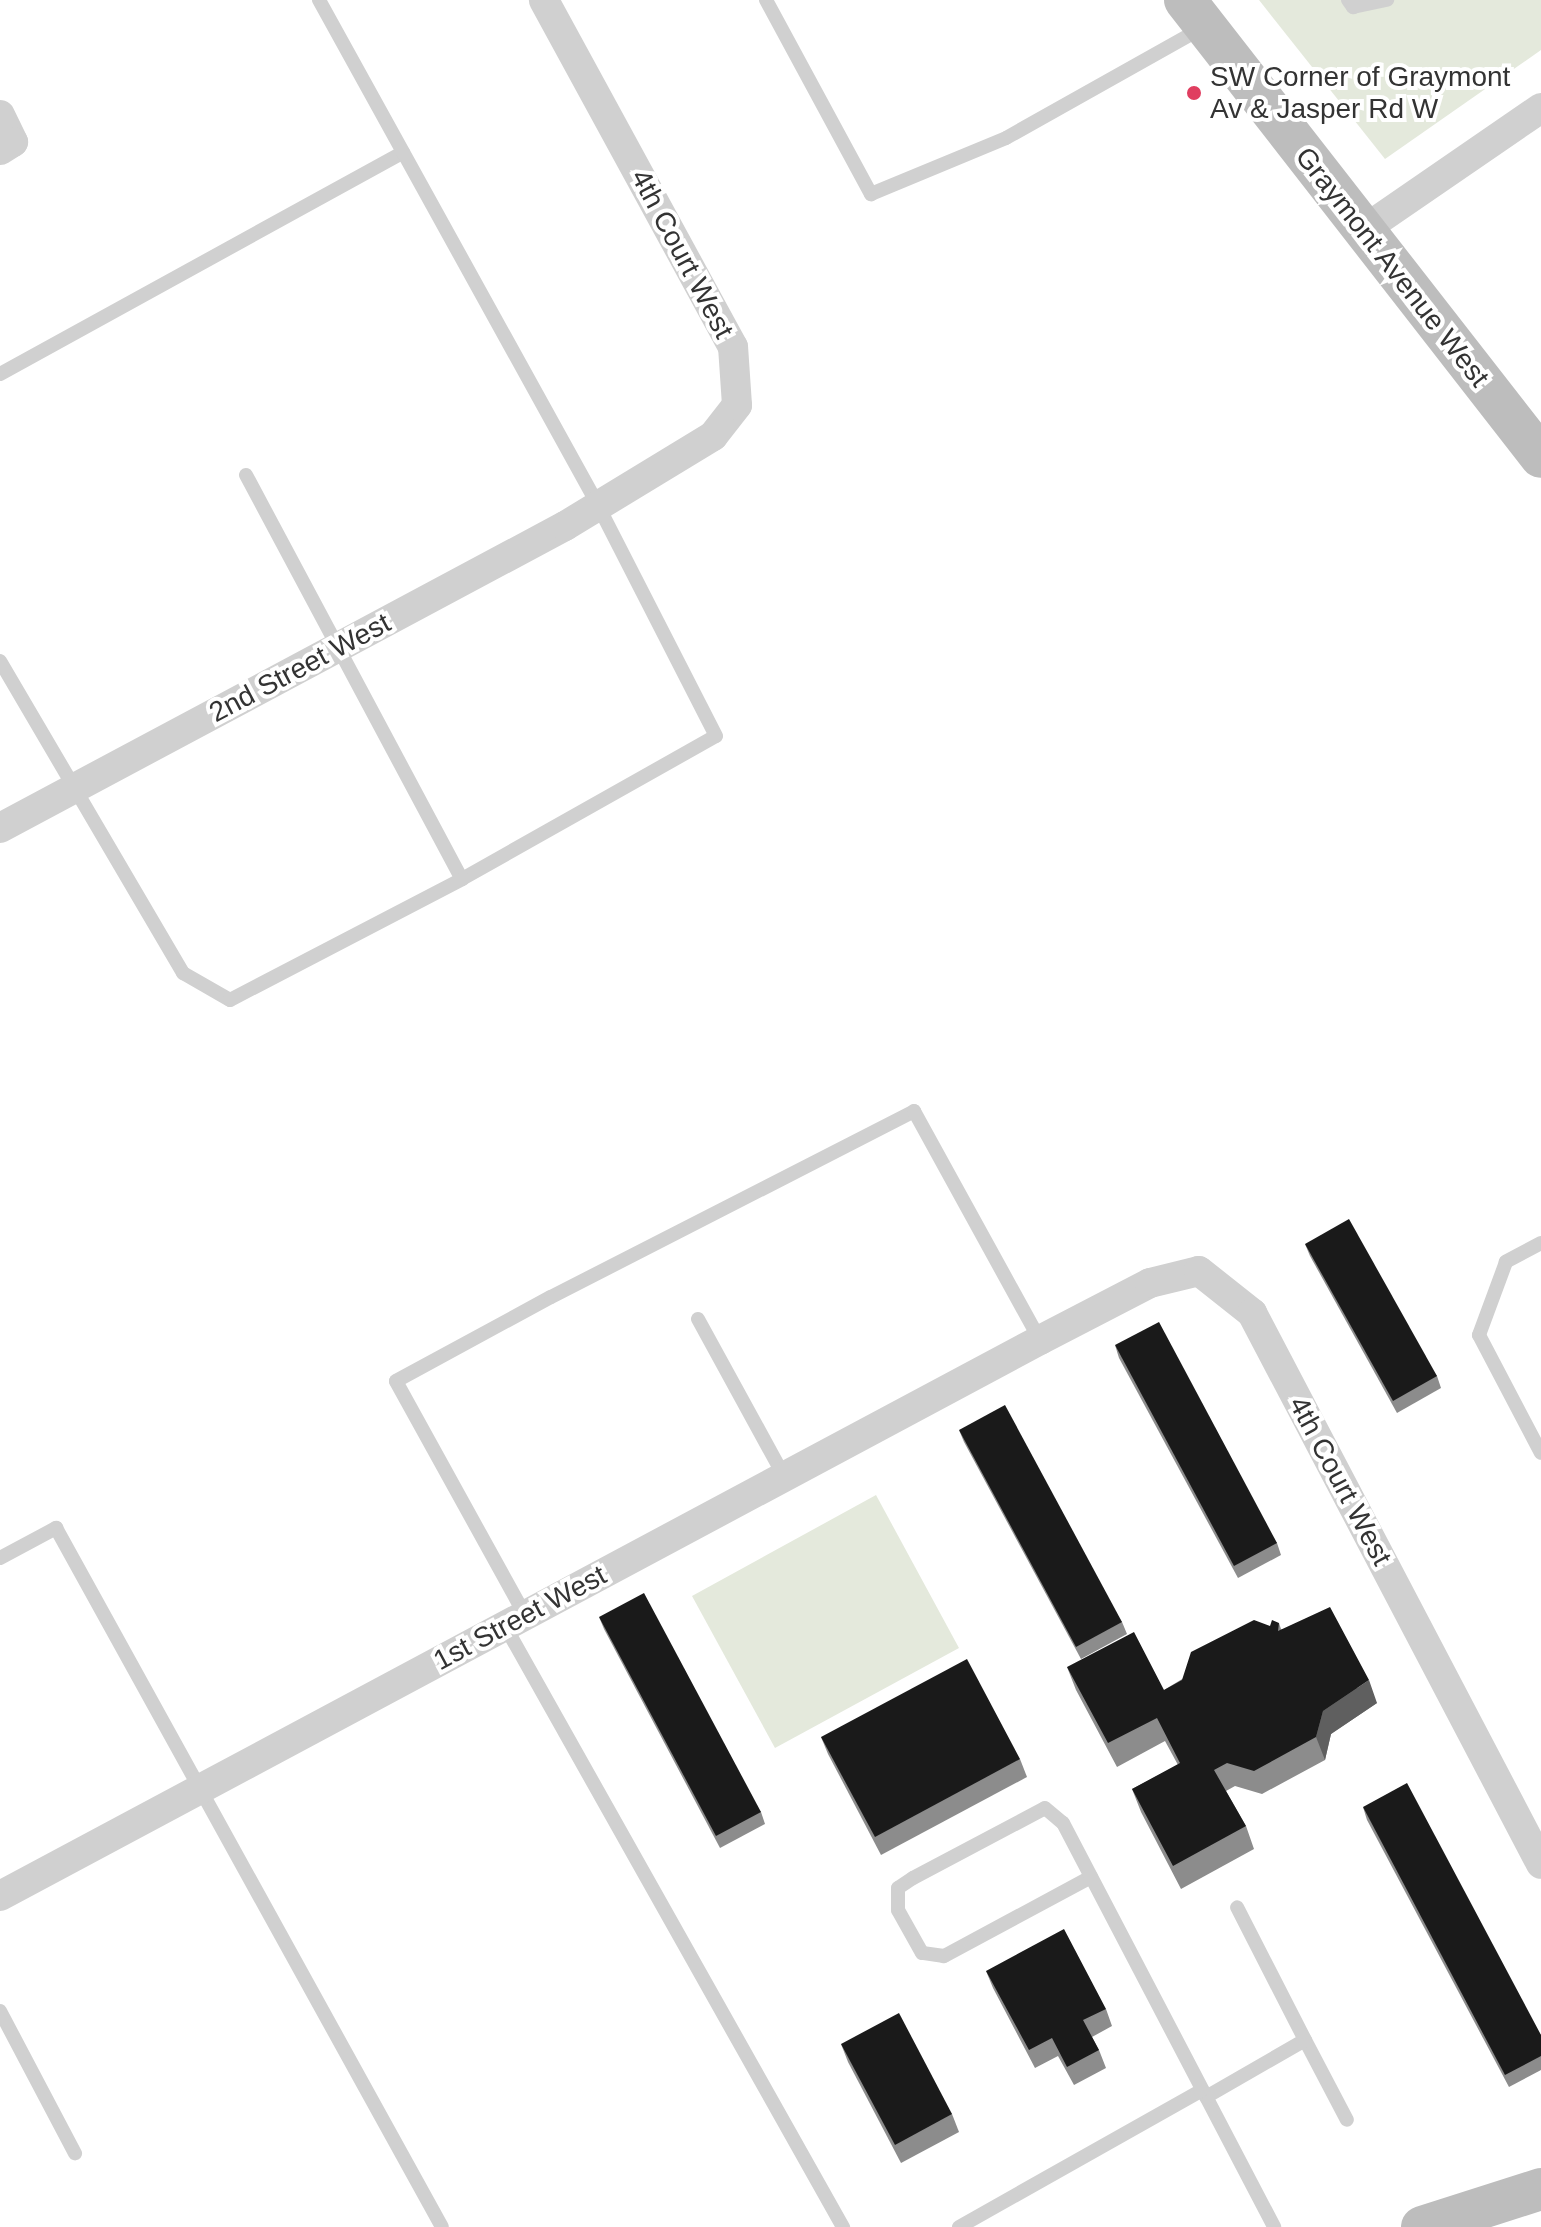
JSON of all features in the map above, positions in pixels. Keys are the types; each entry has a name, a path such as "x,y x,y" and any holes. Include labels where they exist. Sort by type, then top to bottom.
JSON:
{"main road":[{"name":"Graymont Avenue West","path":"1195,13 1541,457"},
{"path":"1422,2227 1541,2189"}],"street":[{"name":"4th Court West","path":"544,0 733,347 737,405 713,436 598,505"},
{"path":"1362,231 1541,108"},
{"name":"2nd Street West","path":"0,828 598,505"},
{"name":"4th Court West","path":"1040,1340 1150,1283 1199,1271 1252,1313 1541,1864"},
{"name":"1st Street West","path":"0,1896 1040,1340"}],"lane":[{"path":"0,661 183,973 230,1000 462,879 716,736 598,505 319,0"},
{"path":"766,0 871,194 1006,138 1195,13"},
{"path":"1348,0 1353,7 1387,0"},
{"path":"0,374 403,152"},
{"path":"246,475 462,879"},
{"path":"843,2227 515,1621 396,1381 551,1297 914,1111 1040,1340"},
{"path":"1541,1243 1506,1262 1479,1335 1541,1453"},
{"path":"698,1319 784,1476"},
{"path":"0,1558 56,1528 199,1790 377,2100 442,2227"},
{"path":"1091,1877 944,1956 922,1953 898,1910 898,1888 1045,1808 1063,1823 1274,2227"},
{"path":"1237,1907 1347,2120"},
{"path":"0,2011 75,2153"},
{"path":"959,2227 1305,2040"}],"shaded area":[{"path":"1259,0 1541,0 1541,50 1385,159"},
{"path":"876,1495 959,1648 775,1748 692,1596"}],"building":[{"path":"1349,1219 1437,1376 1393,1401 1305,1244"},
{"path":"1159,1322 1277,1543 1234,1566 1115,1345"},
{"path":"1005,1405 1122,1622 1076,1647 959,1430"},
{"path":"644,1593 761,1812 716,1836 599,1617"},
{"path":"1330,1607 1369,1680 1323,1711 1316,1737 1254,1771 1227,1763 1214,1770 1246,1826 1173,1866 1132,1789 1180,1763 1157,1718 1108,1743 1067,1667 1134,1632 1164,1690 1182,1680 1191,1652 1254,1620 1270,1626 1272,1620 1279,1623 1278,1631"},
{"path":"967,1659 1020,1759 875,1837 821,1737"},
{"path":"1407,1783 1541,2035 1541,2056 1505,2075 1363,1807"},
{"path":"1064,1929 1106,2009 1083,2020 1099,2050 1067,2067 1052,2038 1029,2050 986,1971"},
{"path":"899,2013 952,2114 895,2145 841,2044"}],"place":[{"name":"SW Corner of Graymont Av & Jasper Rd W","path":"1194,93"}]}
